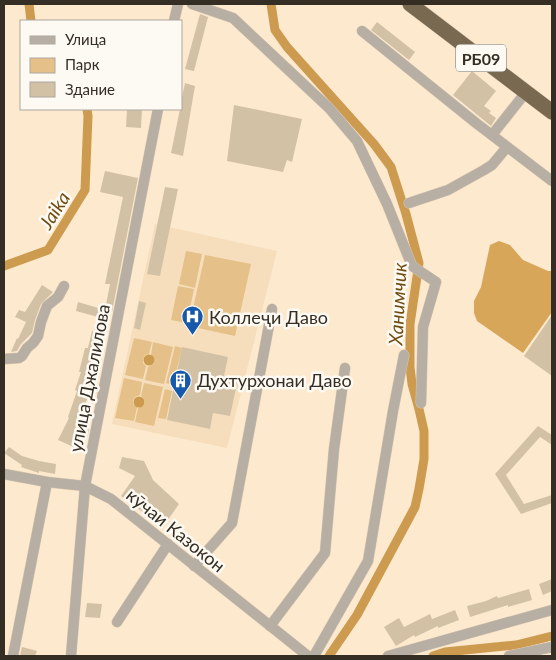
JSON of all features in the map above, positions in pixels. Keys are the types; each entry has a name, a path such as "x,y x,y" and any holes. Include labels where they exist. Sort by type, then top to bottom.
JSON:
{"highway":[{"name":"РБ09","path":"410,4 552,112"}],"street":[{"path":"174,20 178,4"},
{"path":"192,4 233,18 330,108 357,141 387,204 412,266 436,282 423,327 421,403"},
{"path":"362,31 552,181"},
{"path":"492,135 526,92"},
{"name":"улица Джалилова","path":"71,656 85,486 158,110"},
{"path":"408,203 448,190 484,170 492,165 507,147"},
{"path":"4,359 19,358 33,343 38,336 47,306 58,297 64,286"},
{"path":"194,566 232,524 272,309"},
{"path":"314,656 368,561 404,355"},
{"path":"270,626 325,553 334,449 345,368"},
{"path":"4,469 16,476"},
{"name":"кӯчаи Казокон","path":"4,474 47,482 85,486 111,499 308,656"},
{"path":"14,656 47,482"},
{"path":"117,622 168,544"},
{"path":"388,656 401,654 552,610"},
{"path":"508,656 552,647"}],"shaded area":[{"name":"Коллеҷи Даво","path":"155,224 277,251 227,448 112,424"},
{"path":"499,241 510,245 523,260 552,271 552,312 523,353 477,321 474,313 474,301 481,287 490,245"},
{"path":"149,354 155,360 149,366 143,360"},
{"path":"139,396 145,402 139,408 133,402"}],"green space":[{"path":"186,251 202,254 195,288 179,284"},
{"path":"205,255 251,264 235,336 189,326"},
{"path":"178,286 194,289 187,323 171,320"},
{"path":"134,338 152,342 149,354 145,355 143,359 143,363 146,366 143,379 125,375"},
{"path":"153,342 173,347 164,384 145,380 148,367 154,362 154,358 151,355"},
{"path":"175,346 182,348 173,385 166,383"},
{"path":"124,378 142,382 140,395 133,400 133,404 137,407 134,421 115,418"},
{"path":"144,383 163,387 154,426 135,422 138,408 145,403 141,396"},
{"path":"165,389 172,391 166,419 158,418"}],"building":[{"path":"200,14 208,17 194,71 185,69"},
{"path":"377,22 415,52 409,60 371,30"},
{"path":"472,71 496,91 484,106 496,118 491,126 453,95"},
{"path":"185,83 195,86 183,156 171,153 180,110 182,110"},
{"path":"234,105 302,119 292,162 287,160 283,172 227,161"},
{"path":"127,110 142,110 141,128 126,127"},
{"path":"105,171 138,178 112,312 110,312 100,351 103,352 97,376 78,424 89,428 88,434 86,439 82,437 76,448 58,440 69,418 77,391 75,390 81,372 79,372 85,348 88,348 98,317 76,311 78,302 105,310 110,284 105,284 123,197 100,192"},
{"path":"165,187 178,189 160,276 147,274"},
{"path":"42,285 53,292 41,304 32,333 17,351 11,352 26,322 15,317 19,310 25,312"},
{"path":"139,301 146,303 140,330 134,328"},
{"path":"552,315 552,376 524,356"},
{"path":"182,347 228,357 224,376 238,379 230,416 213,413 210,429 167,420"},
{"path":"538,426 552,435 552,445 540,437 506,475 524,504 552,495 552,503 521,514 495,474"},
{"path":"9,447 22,456 56,464 55,474 39,471 39,473 21,467 22,465 4,453"},
{"path":"122,457 144,461 153,480 179,504 163,527 121,496 135,476 119,468"},
{"path":"552,579 552,591 543,595 539,584"},
{"path":"529,589 532,600 508,607 508,605 470,617 467,606 497,596 498,598"},
{"path":"87,603 102,604 100,618 85,617"},
{"path":"455,610 459,620 438,628 438,626 415,637 414,635 396,646 384,627 399,618 404,627 430,614 432,619"},
{"path":"22,647 37,651 35,656 20,656"}],"waterway":[{"name":"Jaika","path":"29,4 31,20"},
{"name":"Ханимчик","path":"271,4 275,30 287,47 374,144 391,167 419,263 410,324 410,367 412,384 424,431 424,459 415,507 357,615 329,656"},
{"name":"Jaika","path":"4,266 48,250 85,190 87,110"},
{"name":"Ханимчик","path":"433,656 445,652 516,645 552,636"}],"place":[{"name":"Коллеҷи Даво","path":"193,336"},
{"name":"Духтурхонаи Даво","path":"181,399"}]}
